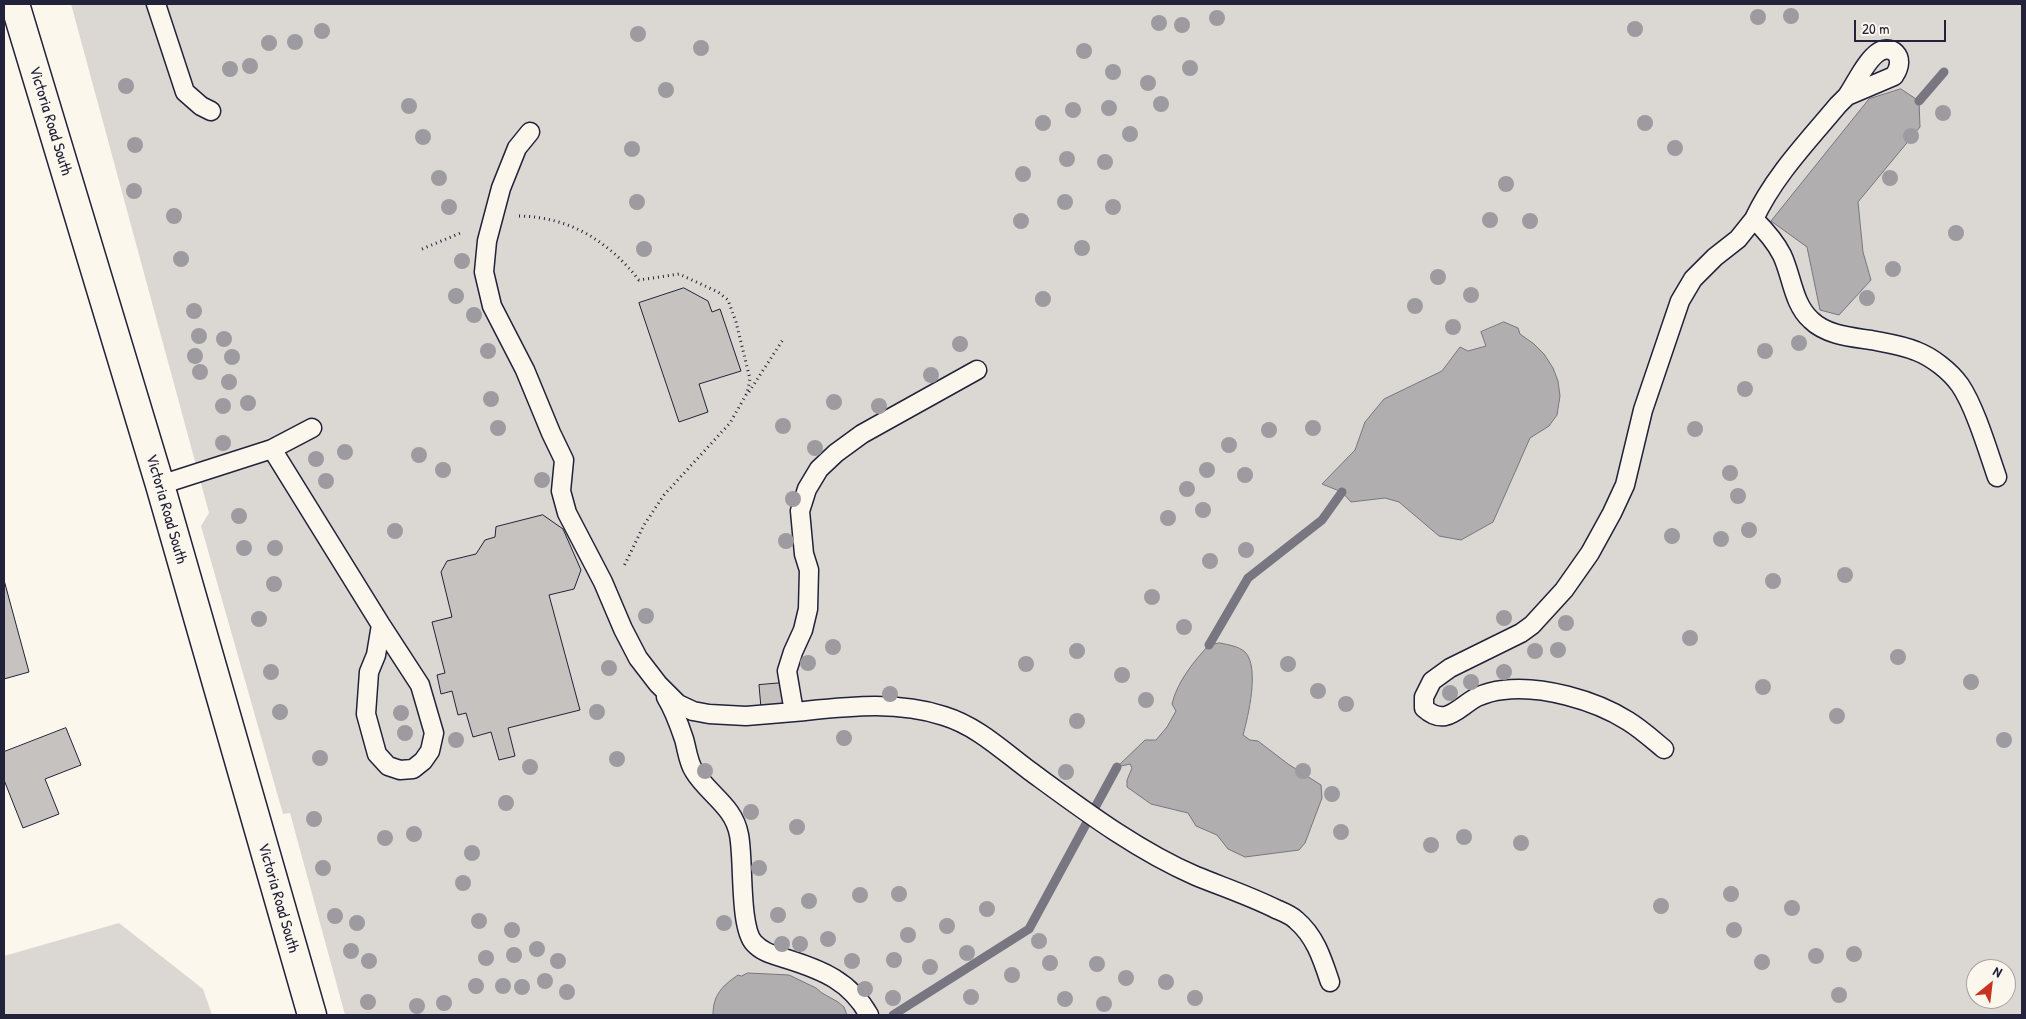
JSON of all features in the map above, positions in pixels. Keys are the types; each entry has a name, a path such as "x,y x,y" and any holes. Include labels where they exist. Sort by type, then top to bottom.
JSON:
{"main road":[{"name":"Victoria Road South","path":"15,4 160,485 312,1015"}],"lane":[{"path":"156,4 185,92 201,106 211,111"},
{"path":"1664,749 1626,720 1607,710 1557,693 1528,688 1491,691 1476,698 1457,712 1443,717 1430,714 1424,708 1424,697 1432,681 1450,668 1521,634 1532,625 1564,590 1590,553 1612,513 1625,484 1643,410 1680,301 1694,279 1715,257 1738,239 1754,219 1764,199 1785,169 1847,96"},
{"path":"530,132 517,148 501,188 487,242 484,272 492,306 524,370 550,433 564,460 561,491 568,514 603,582 634,651 658,684 674,712 692,768 704,786 720,799 733,815 740,842 746,925 753,942 767,953 833,976 850,991 869,1015"},
{"path":"1754,219 1771,236 1782,255 1795,294 1810,320 1820,328 1839,334 1894,344 1916,351 1936,362 1960,385 1971,407 1997,477"},
{"path":"794,712 788,671 793,652 803,630 808,609 809,570 804,554 800,511 807,489 819,469 836,453 862,434 977,370"},
{"path":"160,485 272,449 312,428"},
{"path":"272,449 420,685 434,733 430,751 423,761 413,769 400,770 388,766 377,754 366,714 370,672 376,655 381,625"},
{"path":"658,684 678,704 693,711 746,716 850,706 880,706 916,708 946,716 992,741 1124,838 1194,875 1260,901 1294,918 1308,932 1317,945 1330,982"}],"path":[{"path":"422,249 493,219 516,216 541,217 561,222 588,234 626,264 639,280 679,274 718,292 728,300 736,322 750,379 746,396"},
{"path":"623,572 624,564 644,525 664,495 730,423 784,338"}],"shaded area":[{"path":"71,4 2022,4 2022,1015 345,1015 290,813 283,814 201,526 209,513"},
{"path":"1901,89 1919,101 1920,127 1858,202 1863,252 1871,280 1839,315 1820,310 1807,247 1771,221 1869,99"},
{"path":"1504,322 1518,328 1520,334 1544,354 1553,368 1558,381 1560,396 1557,415 1549,426 1530,438 1493,522 1461,540 1439,536 1399,502 1385,498 1351,502 1342,492 1322,484 1355,450 1365,422 1384,399 1442,371 1460,347 1468,351 1486,346 1481,332"},
{"path":"1220,643 1239,648 1245,652 1252,669 1252,692 1243,735 1250,740 1258,741 1288,764 1321,785 1322,798 1305,843 1299,850 1245,857 1228,849 1217,835 1196,826 1188,813 1151,804 1127,787 1127,780 1132,768 1130,764 1117,767 1145,740 1156,740 1167,727 1176,711 1172,704 1174,696 1187,672 1209,645"},
{"path":"119,923 203,989 212,1015 4,1015 4,956"},
{"path":"748,973 789,975 816,988 838,1002 844,1007 847,1015 713,1015 717,996 723,987 738,975 741,976"}],"building":[{"path":"684,288 708,301 712,312 720,309 741,371 699,384 708,412 679,422 639,303"},
{"path":"543,515 563,529 581,570 574,589 549,595 580,710 508,728 515,756 499,760 491,732 473,737 466,713 458,715 452,691 441,694 437,675 445,673 432,622 452,617 441,572 447,561 476,554 485,540 495,537 496,527"},
{"path":"4,580 29,672 4,679"},
{"path":"783,683 786,705 761,708 759,685"},
{"path":"66,728 81,765 45,779 59,814 23,828 4,780 4,752"}],"waterway":[{"path":"1919,101 1944,72"},
{"path":"1209,645 1248,578 1322,520 1342,492"},
{"path":"893,1015 1029,929 1117,767"}]}
